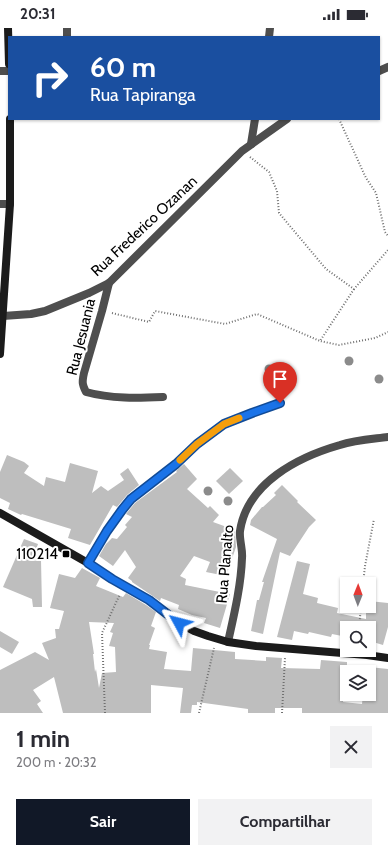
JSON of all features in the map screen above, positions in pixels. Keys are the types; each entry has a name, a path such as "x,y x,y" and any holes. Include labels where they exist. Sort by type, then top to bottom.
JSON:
{"street":[{"path":"0,354 10,204 10,120"},
{"path":"251,144 255,120"},
{"name":"Rua Frederico Ozanan","path":"2,316 31,314 45,311 109,283 242,151 286,120"},
{"path":"0,204 10,204"},
{"name":"Rua Jesuania","path":"109,283 82,382 83,387 86,392 97,395 127,398 163,397"},
{"path":"88,563 107,531 131,499 176,464 197,444 224,424 280,403"},
{"name":"Rua Planalto","path":"228,642 238,595 242,558 240,532 246,511 252,499 260,489 283,470 317,452 342,444 388,437"},
{"path":"0,513 149,600 179,623 194,631 228,642 388,658"}],"path":[{"path":"339,120 366,178 376,193 385,232 388,236"},
{"path":"242,151 269,172 277,191 278,213 326,269 354,289"},
{"path":"320,341 354,289 388,250"},
{"path":"102,311 149,322 155,311 225,324 257,314 320,341 339,345 375,338 388,332"},
{"path":"363,577 364,566 374,519"},
{"path":"105,713 102,633 123,585"},
{"path":"199,713 216,639"},
{"path":"282,713 285,648"}],"building":[{"path":"7,455 24,462 29,466 24,473 44,486 46,477 65,482 70,463 98,471 92,493 101,486 108,491 124,480 120,474 128,468 139,485 127,495 117,507 113,505 90,545 68,538 71,529 22,514 21,515 8,509 10,503 0,498 0,472"},
{"path":"184,464 197,479 187,489 208,508 210,506 219,515 213,522 235,530 236,547 226,576 206,572 210,562 194,556 180,576 186,579 185,585 230,594 220,628 204,623 206,618 192,615 178,609 179,605 161,598 160,601 132,582 128,578 136,567 125,550 113,566 99,556 106,544 112,538 117,539 127,527 125,525 132,517 126,514 135,503 177,472 176,471"},
{"path":"230,468 243,481 229,494 216,481"},
{"path":"282,485 316,520 309,527 290,556 280,552 263,634 251,631 257,600 259,600 264,582 262,582 277,539 250,525 251,520 262,507 276,495 274,493"},
{"path":"24,539 38,544 32,561 41,560 42,607 33,607 32,599 3,587"},
{"path":"297,561 310,564 303,594 318,598 317,603 338,608 337,613 366,619 366,613 376,613 376,602 388,603 388,627 383,645 376,643 376,621 340,621 340,636 332,634 331,637 309,632 308,634 294,631 292,640 277,637"},
{"path":"82,568 100,578 96,586 123,597 126,593 156,612 151,626 155,628 149,649 167,652 164,669 191,671 193,648 235,652 235,659 266,661 266,657 282,658 281,668 320,669 321,660 347,662 347,665 340,665 340,701 362,704 362,701 376,701 376,668 388,669 388,713 302,713 302,708 275,708 275,713 248,713 248,709 197,702 197,705 192,705 191,713 180,713 183,688 151,685 151,713 63,713 54,677 33,690 41,701 37,704 43,713 0,713 0,670 35,652 49,660 42,643 56,638 55,629 59,629 64,611 50,608 59,574 75,578","holes":["89,622 114,623 110,632 113,633 109,646 115,647 116,672 102,673 99,688 96,669 95,672"]},
{"path":"0,631 19,642 12,654 0,647"}],"slow traffic":[{"path":"180,460 197,444 224,424 239,418"}],"place":[{"name":"110214","path":"66,554"}],"route":[{"path":"179,623 149,600 112,579 88,563 107,531 131,499 176,464 197,444 224,424 280,403"}]}
